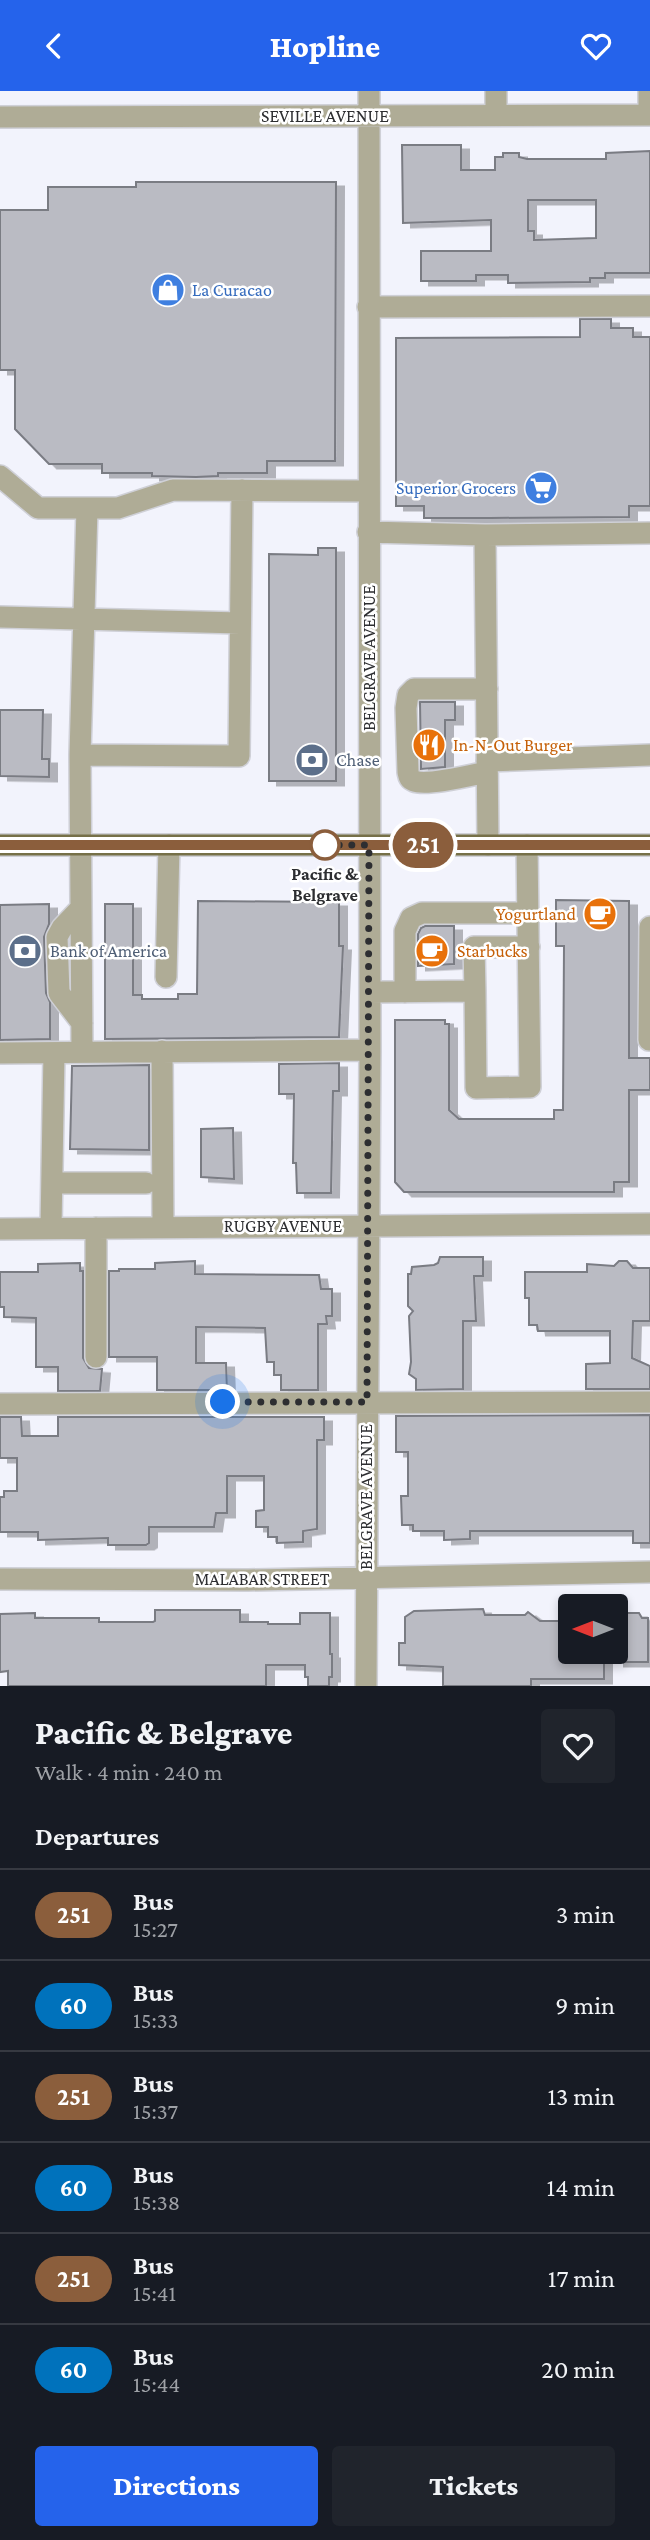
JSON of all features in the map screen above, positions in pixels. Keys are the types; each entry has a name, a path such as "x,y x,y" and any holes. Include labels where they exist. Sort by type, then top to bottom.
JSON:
{"main road":[{"path":"0,845 650,845"}],"street":[{"name":"BELGRAVE AVENUE","path":"366,1686 370,1050 369,91"},
{"path":"496,91 496,114"},
{"path":"649,91 649,115"},
{"name":"SEVILLE AVENUE","path":"0,117 649,115"},
{"path":"368,307 650,306"},
{"path":"0,476 38,508 118,508 173,490 368,491"},
{"path":"80,755 239,756 242,490"},
{"path":"82,1052 80,755 87,508"},
{"path":"368,532 650,533"},
{"path":"485,534 488,845"},
{"path":"0,617 240,623"},
{"path":"487,689 414,689 408,695 406,708 410,778 415,782 437,781 487,766 650,755"},
{"path":"166,977 169,845"},
{"path":"527,845 529,947 530,1087 476,1088 474,947 529,947"},
{"path":"405,992 405,931 411,918 422,913 528,913"},
{"path":"649,1040 650,927"},
{"path":"370,992 475,991"},
{"path":"0,1052 370,1050"},
{"path":"162,1051 163,1226"},
{"path":"51,1227 54,1052"},
{"path":"52,1183 146,1183"},
{"name":"RUGBY AVENUE","path":"0,1229 650,1224"},
{"path":"96,1228 96,1357"},
{"path":"0,1403 650,1402"},
{"name":"MALABAR STREET","path":"0,1579 366,1579 650,1572"}],"building":[{"path":"402,145 461,145 461,170 495,170 495,157 503,157 503,153 519,153 519,157 527,159 606,159 606,153 650,151 650,273 605,273 605,278 590,278 590,282 508,283 508,275 476,275 476,281 421,281 421,251 491,251 491,220 403,223","holes":["528,200 596,200 596,238 534,240 534,231 528,231"]},
{"name":"La Curacao","path":"136,182 336,182 335,461 267,461 267,473 218,473 218,476 102,473 102,464 49,464 15,429 15,370 0,370 0,210 48,210 48,187 136,187"},
{"path":"580,319 611,319 611,328 633,328 633,337 650,337 650,506 629,506 629,517 424,518 424,506 396,506 396,338 580,337"},
{"path":"318,548 336,548 336,781 269,781 269,554 318,555"},
{"name":"In-N-Out Burger","path":"420,702 455,702 455,720 445,720 445,767 421,769"},
{"path":"0,710 43,710 42,759 49,759 49,777 0,776"},
{"path":"556,900 629,901 629,1058 650,1058 650,1090 629,1090 629,1182 614,1182 614,1192 404,1192 395,1182 395,1020 445,1020 445,1024 449,1024 449,1110 459,1119 554,1119 554,1110 563,1110 564,946 556,946"},
{"path":"198,901 339,902 339,946 343,946 339,1037 105,1039 105,904 133,904 133,995 142,995 142,999 178,999 178,994 197,994"},
{"name":"Bank of America","path":"49,904 49,924 44,937 46,993 50,1002 50,1039 0,1040 0,905"},
{"name":"Starbucks","path":"425,926 454,926 454,964 418,966 418,934"},
{"path":"339,1063 339,1091 333,1091 331,1193 297,1193 296,1163 293,1163 294,1094 279,1094 279,1064"},
{"path":"149,1065 149,1150 70,1149 72,1066"},
{"path":"233,1128 234,1179 201,1177 201,1129"},
{"path":"440,1257 483,1257 483,1276 474,1276 476,1321 463,1321 463,1389 416,1390 416,1379 409,1374 409,1316 413,1311 408,1306 408,1274 411,1274 412,1267 438,1263"},
{"path":"195,1261 195,1274 319,1275 321,1289 332,1289 332,1316 326,1316 327,1324 318,1324 318,1390 281,1390 281,1375 274,1375 274,1362 267,1362 265,1328 196,1327 196,1363 226,1363 227,1390 157,1390 157,1357 109,1357 109,1271 155,1269 155,1263"},
{"path":"619,1261 627,1261 633,1268 650,1268 650,1321 633,1321 632,1358 650,1366 650,1389 586,1389 586,1364 610,1363 610,1331 538,1331 537,1325 529,1325 525,1272 587,1272 587,1264 614,1266"},
{"path":"80,1263 80,1271 83,1271 83,1358 89,1368 102,1369 100,1391 58,1391 58,1367 36,1367 36,1318 4,1317 4,1307 0,1307 0,1272 38,1272 38,1264"},
{"path":"650,1415 650,1543 633,1543 633,1531 470,1531 470,1539 444,1540 444,1531 413,1531 413,1525 402,1525 401,1496 408,1496 408,1452 396,1452 396,1416"},
{"path":"0,1417 21,1417 22,1436 58,1436 58,1417 324,1417 324,1440 317,1440 317,1529 303,1531 303,1542 277,1543 277,1537 268,1537 268,1527 256,1527 256,1511 264,1510 264,1476 227,1476 227,1513 216,1513 214,1527 149,1527 149,1543 146,1545 108,1545 108,1538 38,1540 38,1532 0,1532 0,1497 4,1497 4,1491 17,1491 17,1458 0,1458"},
{"path":"483,1609 485,1615 525,1615 528,1612 540,1621 558,1621 558,1664 604,1664 604,1679 531,1679 531,1686 443,1686 443,1667 399,1665 399,1643 405,1643 405,1617 414,1611"},
{"path":"155,1610 240,1610 240,1622 268,1624 300,1624 300,1613 330,1613 332,1677 329,1677 329,1686 308,1686 305,1665 266,1665 266,1686 8,1686 8,1671 0,1672 0,1614 35,1613 35,1618 99,1618 99,1622 153,1622"},
{"path":"628,1613 639,1613 642,1618 648,1618 648,1662 628,1662"}],"bus line":[{"name":"251","path":"0,845 650,845"}],"place":[{"name":"La Curacao","path":"168,290"},
{"name":"Superior Grocers","path":"541,488"},
{"name":"In-N-Out Burger","path":"429,745"},
{"name":"Chase","path":"312,760"},
{"name":"Pacific & Belgrave","path":"325,845"},
{"name":"Yogurtland","path":"600,914"},
{"name":"Bank of America","path":"25,951"},
{"name":"Starbucks","path":"432,951"}],"route":[{"path":"223,1402 367,1402 369,845 325,845"}]}
